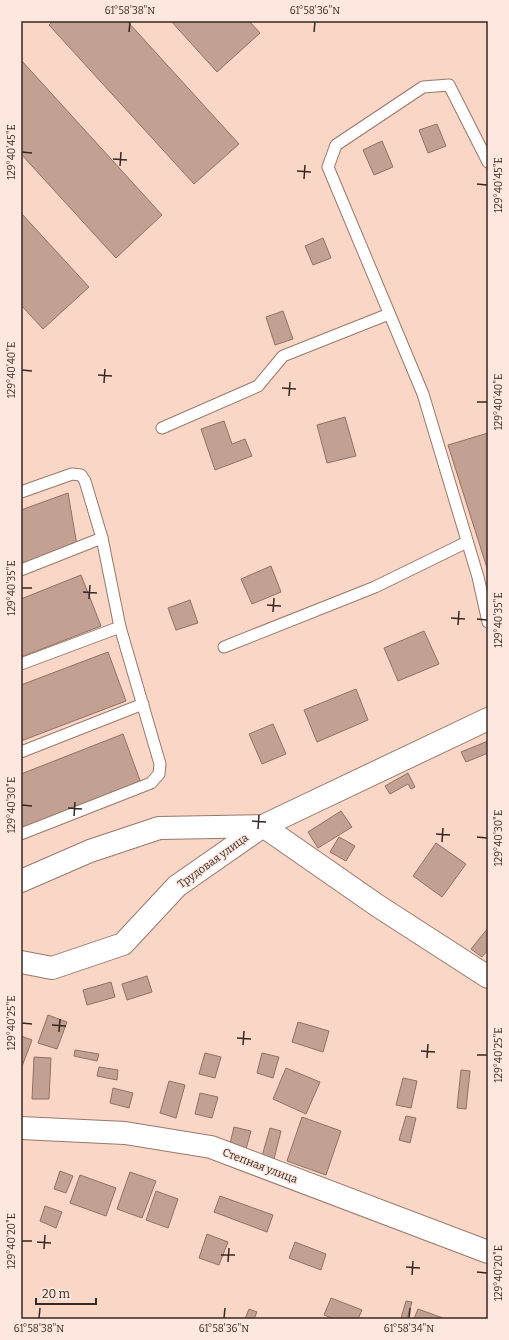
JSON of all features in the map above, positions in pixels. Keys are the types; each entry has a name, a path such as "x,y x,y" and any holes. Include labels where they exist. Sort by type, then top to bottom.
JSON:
{"street":[{"name":"Трудовая улица","path":"21,962 52,968 123,944 177,886 263,826 488,719"},
{"name":"Трудовая улица","path":"21,881 90,851 159,828 263,826"},
{"path":"263,826 378,906 488,977"},
{"name":"Степная улица","path":"21,1128 125,1133 211,1147 488,1252"}],"lane":[{"path":"488,162 449,85 423,87 336,146 328,167 423,394 478,577 488,622"},
{"path":"162,428 258,386 283,356 389,314"},
{"path":"21,492 72,474 81,475 85,481 102,538 120,627 160,764 159,774 151,783 21,834"},
{"path":"21,570 102,538"},
{"path":"224,647 375,587 467,542"},
{"path":"21,664 120,627"},
{"path":"21,752 143,704"}],"building":[{"path":"53,21 127,21 239,144 194,184 49,25"},
{"path":"171,21 249,21 260,33 217,72"},
{"path":"21,60 162,215 116,258 21,154"},
{"path":"437,124 446,146 428,153 419,130"},
{"path":"382,141 393,167 374,175 363,150"},
{"path":"21,213 89,287 43,329 21,305"},
{"path":"323,238 331,258 313,265 305,246"},
{"path":"283,311 293,339 275,345 266,317"},
{"path":"345,417 356,456 327,463 317,425"},
{"path":"224,421 232,444 245,439 252,456 215,470 201,429"},
{"path":"488,433 488,571 448,445"},
{"path":"68,493 77,545 21,564 21,510"},
{"path":"271,566 281,592 252,604 241,579"},
{"path":"81,575 101,626 21,657 21,599"},
{"path":"190,600 198,623 176,630 168,608"},
{"path":"424,631 439,664 398,681 384,648"},
{"path":"108,652 126,701 21,741 21,685"},
{"path":"356,689 368,720 317,742 304,710"},
{"path":"273,724 286,754 262,764 249,734"},
{"path":"123,734 141,783 21,829 21,774"},
{"path":"488,741 488,753 466,762 461,752"},
{"path":"408,773 415,787 411,789 408,784 390,794 385,786"},
{"path":"341,811 352,827 318,848 308,832"},
{"path":"339,837 355,846 346,861 330,852"},
{"path":"436,843 466,864 442,897 413,876"},
{"path":"488,928 488,952 487,951 482,957 471,949"},
{"path":"147,976 152,992 127,1000 122,984"},
{"path":"111,982 115,997 87,1005 83,990"},
{"path":"48,1015 67,1022 57,1049 38,1043"},
{"path":"298,1022 329,1031 323,1052 292,1042"},
{"path":"21,1036 32,1040 21,1069"},
{"path":"75,1050 99,1054 97,1061 74,1056"},
{"path":"205,1053 221,1057 215,1078 199,1074"},
{"path":"262,1053 279,1057 273,1078 257,1073"},
{"path":"34,1057 51,1058 49,1099 32,1099"},
{"path":"99,1067 118,1070 117,1080 97,1076"},
{"path":"286,1068 320,1082 306,1114 273,1099"},
{"path":"461,1070 470,1071 466,1109 457,1108"},
{"path":"403,1078 417,1081 411,1108 396,1105"},
{"path":"169,1081 185,1085 176,1118 160,1113"},
{"path":"113,1088 133,1093 129,1108 110,1103"},
{"path":"200,1093 218,1097 212,1118 195,1114"},
{"path":"406,1116 416,1118 410,1143 399,1140"},
{"path":"302,1117 341,1131 326,1175 287,1161"},
{"path":"234,1127 251,1131 245,1153 229,1148"},
{"path":"270,1128 281,1131 274,1159 262,1156"},
{"path":"60,1171 73,1176 66,1193 54,1189"},
{"path":"130,1172 156,1181 142,1218 117,1209"},
{"path":"80,1175 116,1188 106,1216 70,1203"},
{"path":"156,1191 178,1199 168,1228 146,1220"},
{"path":"220,1196 273,1215 267,1232 214,1212"},
{"path":"45,1206 62,1212 56,1228 40,1221"},
{"path":"207,1234 228,1242 219,1265 199,1258"},
{"path":"295,1242 326,1254 321,1270 289,1258"},
{"path":"331,1298 362,1310 358,1319 334,1319 324,1315"},
{"path":"406,1301 412,1302 407,1319 401,1318"},
{"path":"249,1309 257,1312 254,1319 245,1319"},
{"path":"418,1309 443,1318 443,1319 414,1319"}]}
